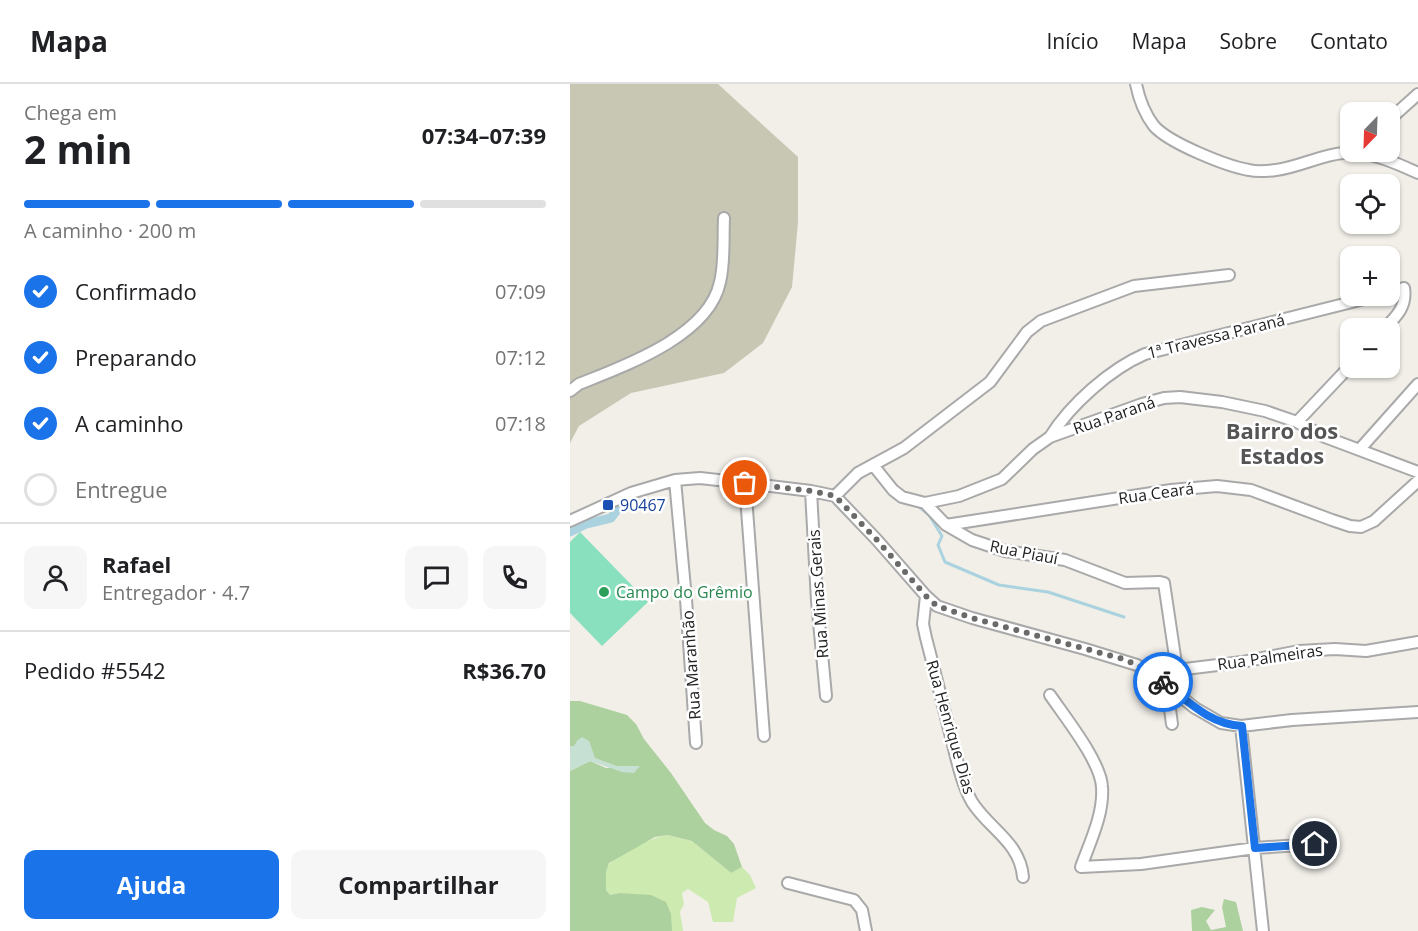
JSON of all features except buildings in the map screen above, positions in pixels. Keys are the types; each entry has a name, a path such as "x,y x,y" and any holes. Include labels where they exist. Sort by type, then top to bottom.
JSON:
{"street":[{"path":"1136,84 1139,99 1147,116 1165,136 1237,167 1250,170 1275,170 1340,152"},
{"path":"1400,110 1418,94"},
{"path":"1391,162 1418,173"},
{"path":"570,391 579,384 663,348 688,330 712,300 720,283 724,218"},
{"path":"835,496 854,477 910,444 990,382 1028,332 1041,321 1067,309 1134,286 1229,275"},
{"path":"1393,318 1404,301 1404,288 1400,289"},
{"name":"1ª Travessa Paraná","path":"1050,437 1074,406 1122,366 1145,354 1340,305"},
{"path":"1298,422 1340,377"},
{"path":"1360,449 1418,384"},
{"name":"Rua Paraná","path":"925,503 959,496 1002,479 1033,449 1050,437 1142,404 1180,397 1222,402 1265,411 1298,422 1326,437 1418,472"},
{"name":"Rua Piauí","path":"873,465 893,490 902,497 925,503 946,525 972,540 1005,551 1065,560 1125,583 1160,582 1164,584 1177,670"},
{"path":"570,521 631,493 675,480 700,478 835,496 937,606 1123,659 1151,674 1210,718 1221,723 1242,726 1292,720 1418,712"},
{"name":"Rua Maranhão","path":"675,480 696,743"},
{"name":"Rua Ceará","path":"946,525 1171,490 1217,486 1251,490 1332,520 1361,527 1374,522 1418,482"},
{"path":"745,483 764,736"},
{"name":"Rua Minas Gerais","path":"811,491 817,601 826,696"},
{"name":"Rua Henrique Dias","path":"926,596 923,616 926,638 965,783 971,800 1016,852 1022,865 1023,877"},
{"name":"Rua Palmeiras","path":"1177,670 1242,662 1299,651 1335,649 1366,651 1418,642"},
{"path":"1168,687 1177,670"},
{"path":"1050,695 1093,761 1102,785 1099,814 1081,867 1141,864 1255,848 1315,844"},
{"path":"1172,724 1169,702 1179,696"},
{"path":"1242,726 1263,931"},
{"path":"788,883 854,900 862,910 866,931"}],"shaded area":[{"path":"570,84 718,84 798,157 798,222 792,287 763,343 724,373 631,393 579,426 570,443"},
{"path":"582,737 589,741 595,758 616,766 640,766 634,773 622,772 590,761 570,771 570,746 574,746"}],"green space":[{"name":"Campo do Grêmio","path":"580,532 648,602 602,646 570,613 570,542"},
{"path":"570,701 580,701 627,715 636,724 644,739 671,773 705,823 727,836 734,844 742,867 731,873 692,841 668,835 655,837 609,863 606,872 606,890 610,895 619,893 651,895 666,902 671,914 672,931 570,931 570,771 590,761 606,768 639,766 616,766 594,758 589,741 578,740 574,747 570,746"},
{"path":"668,835 692,841 731,873 742,867 750,875 756,888 737,898 733,922 713,922 708,902 688,889 682,893 684,904 680,912 683,931 672,931 671,927 626,895 619,893 610,895 606,890 606,872 612,862 635,847"},
{"path":"1224,899 1236,902 1243,931 1192,931 1191,910 1202,907 1215,910 1206,921 1211,930 1226,927 1222,907"}],"waterway":[{"path":"570,532 586,524 611,518 623,502"},
{"path":"918,506 929,515 942,536 938,545 945,562 999,585 1048,592 1124,617"}],"way so far":[{"path":"745,483 835,496 937,606 972,618 1123,659 1163,682"}],"place":[{"name":"90467","path":"608,505"},
{"name":"Campo do Grêmio","path":"604,592"}],"district":[{"name":"Bairro dos Estados","path":"1282,444"}],"route":[{"path":"1163,682 1210,718 1232,726 1242,726 1255,848 1315,844"}]}
